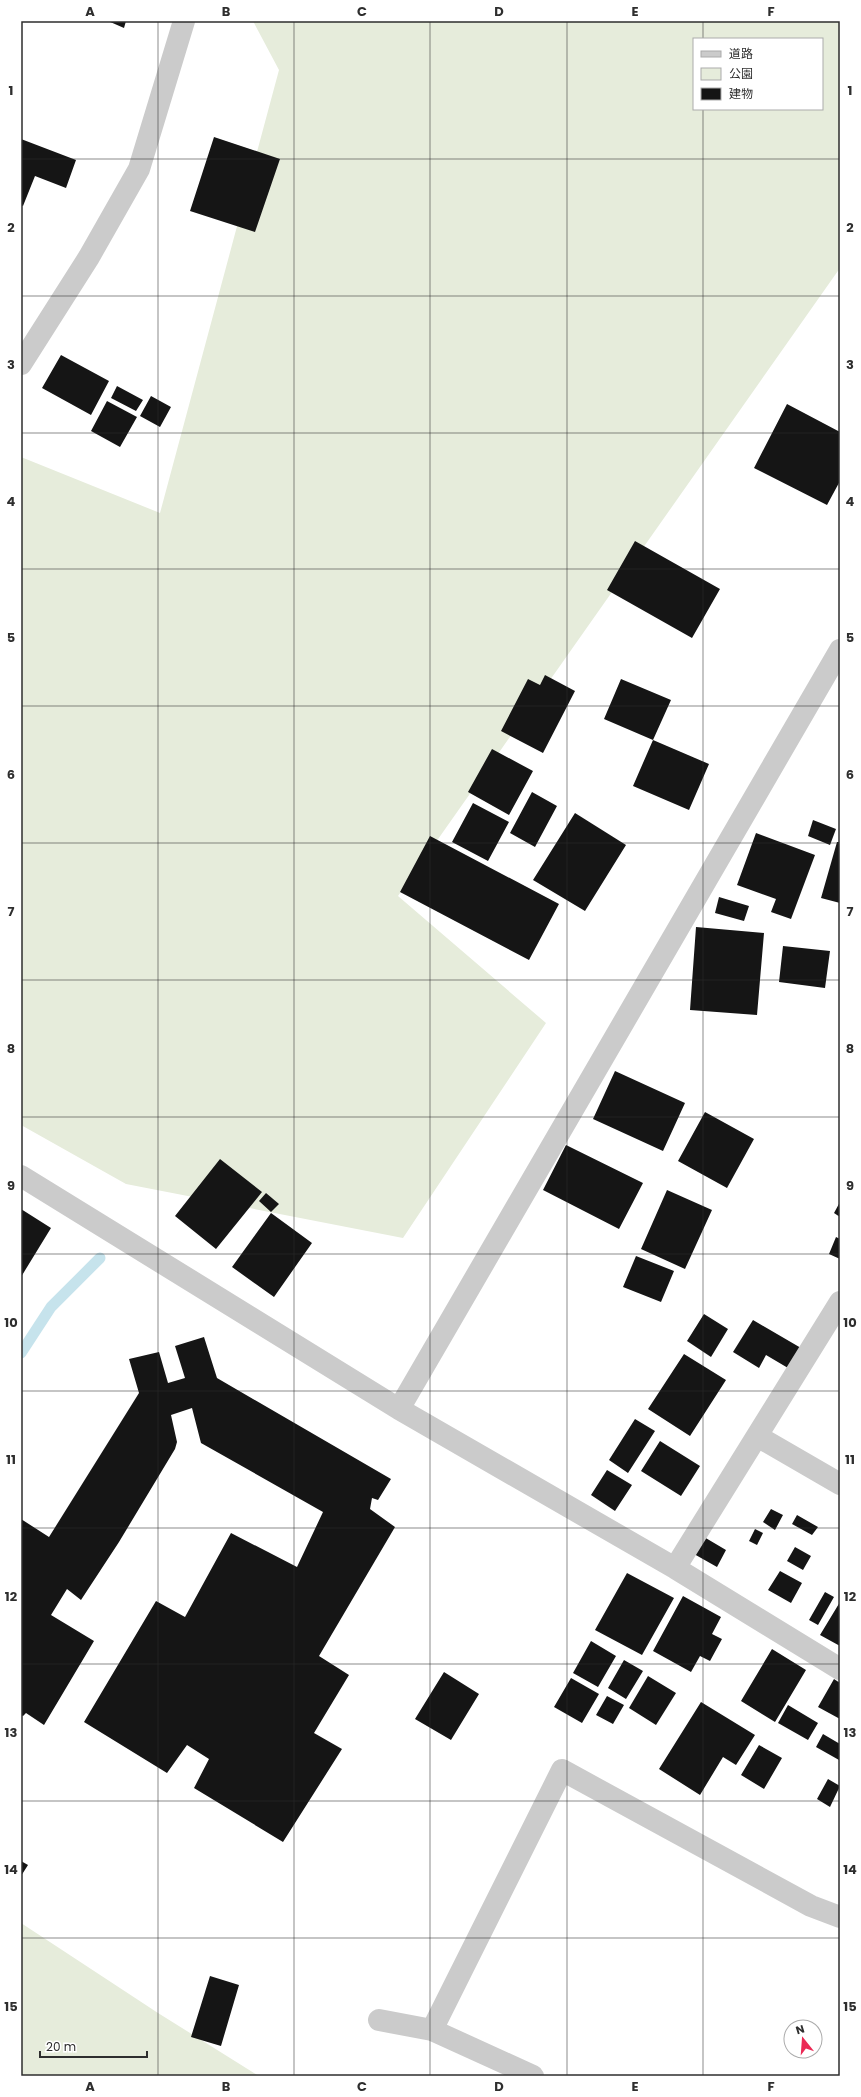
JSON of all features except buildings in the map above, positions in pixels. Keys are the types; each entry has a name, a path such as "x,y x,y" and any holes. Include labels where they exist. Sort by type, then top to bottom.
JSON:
{"street":[{"path":"21,364 89,257 139,169 184,21"},
{"path":"399,1409 840,650"},
{"path":"21,1176 399,1409 675,1568 840,1669"},
{"path":"675,1568 840,1302"},
{"path":"757,1436 840,1484"},
{"path":"432,2030 562,1770 811,1906 840,1917"},
{"path":"379,2020 432,2030 533,2076"}],"green space":[{"path":"253,21 840,21 840,268 398,896 546,1023 403,1238 126,1184 21,1125 21,457 160,513 279,70"},
{"path":"21,1923 158,2013 259,2076 21,2076"}],"waterway":[{"path":"21,1353 51,1307 100,1258"}]}
